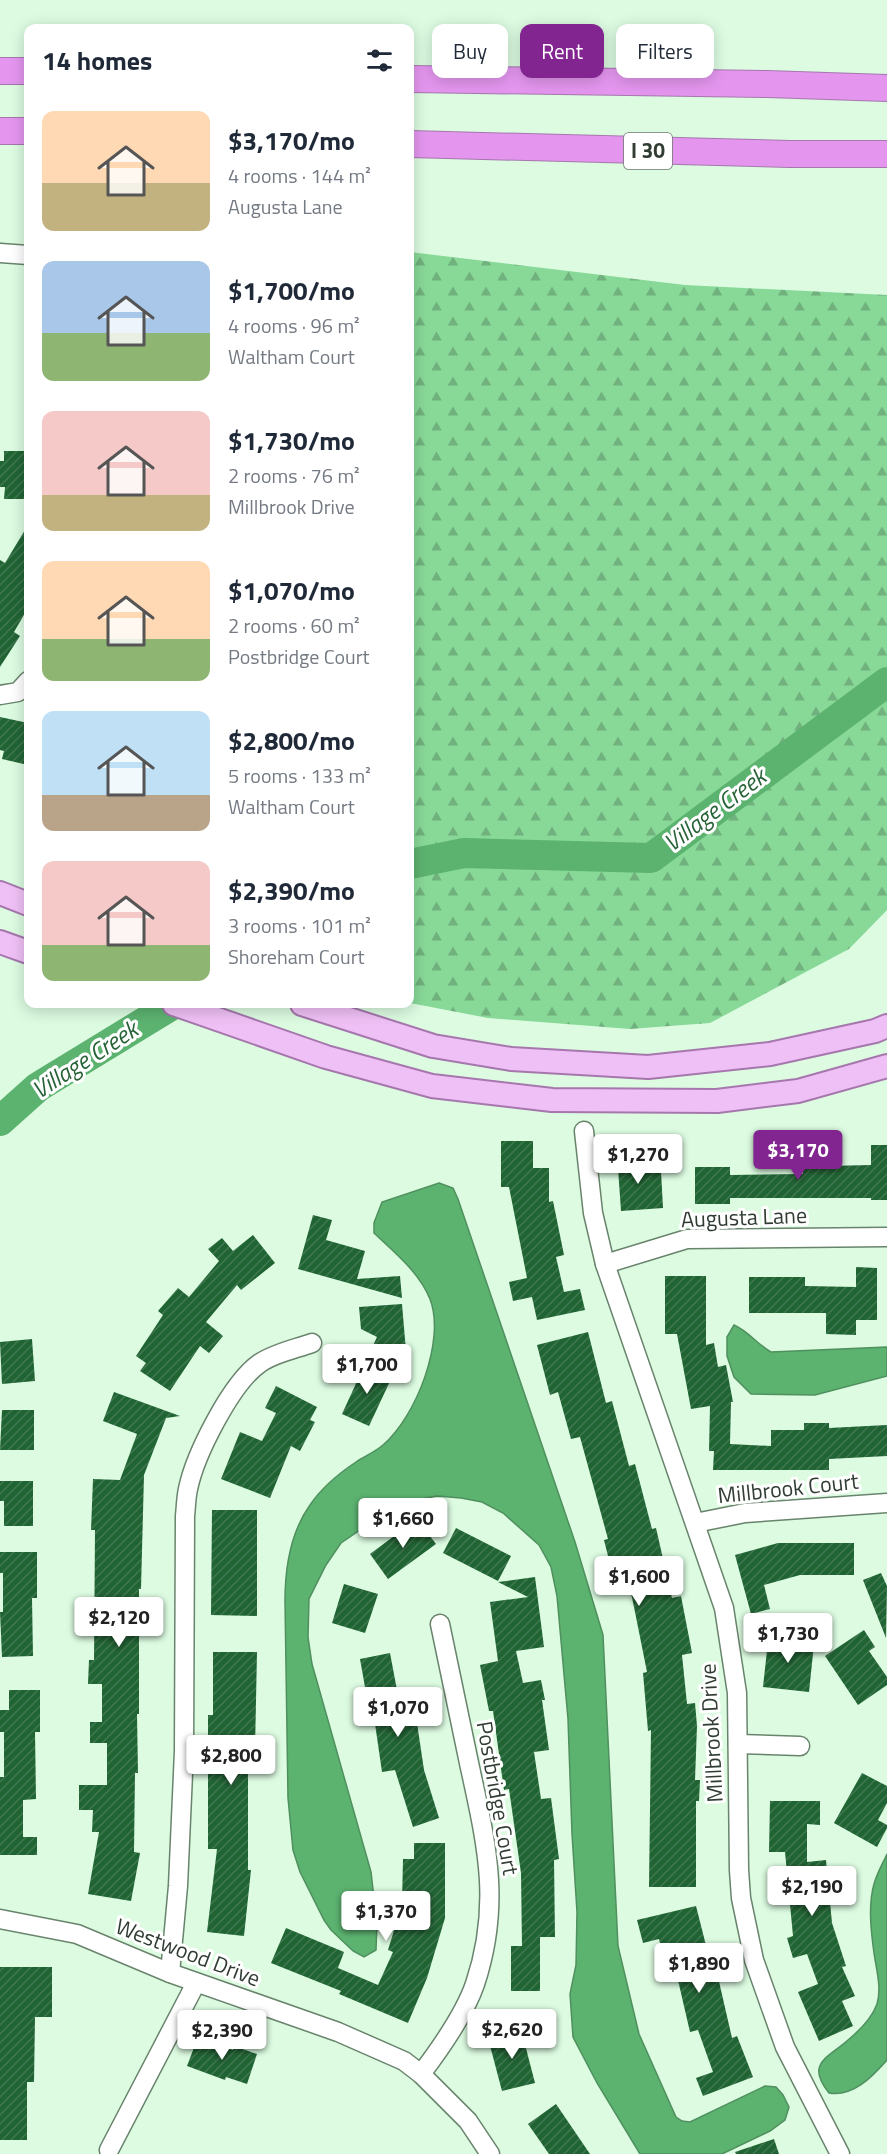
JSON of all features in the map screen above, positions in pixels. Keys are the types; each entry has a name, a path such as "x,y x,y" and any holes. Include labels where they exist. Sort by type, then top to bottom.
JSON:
{"highway":[{"path":"0,71 24,71"},
{"path":"414,80 766,84 887,88"},
{"path":"0,131 24,131"},
{"name":"I 30","path":"414,144 790,154 887,154"}],"main road":[{"path":"0,893 24,902"},
{"path":"0,942 24,951"},
{"path":"188,1008 326,1057 432,1086 552,1100 717,1101 798,1090 887,1066"},
{"path":"315,1008 433,1046 453,1050 511,1059 648,1067 770,1054 875,1031 887,1026"}],"street":[{"path":"0,253 24,255"},
{"path":"0,694 18,692 24,685"},
{"name":"Millbrook Drive","path":"584,1131 593,1213 605,1264 724,1608 737,1692 741,1898 754,1960 785,2047 840,2154"},
{"name":"Augusta Lane","path":"605,1264 687,1239 887,1237"},
{"path":"170,1973 178,1886 184,1751 184,1516 189,1487 210,1433 230,1395 259,1364 279,1354 312,1343"},
{"name":"Millbrook Court","path":"695,1523 744,1513 887,1503"},
{"name":"Postbridge Court","path":"421,2074 444,2043 474,1986 482,1959 491,1909 485,1838 440,1624"},
{"path":"738,1744 800,1746"},
{"name":"Westwood Drive","path":"0,1919 77,1934 196,1983 338,2032 404,2061 421,2074 468,2121 490,2154"},
{"path":"109,2150 196,1983"}],"green space":[{"path":"414,252 685,285 887,295 887,910 849,949 710,1023 630,1029 488,1018 414,1004"}],"shaded area":[{"path":"439,1183 453,1188 458,1199 575,1542 603,1635 618,1946 639,2034 676,2117 682,2121 690,2122 765,2086 776,2087 789,2107 785,2120 770,2131 722,2154 640,2154 597,2083 573,2037 570,1994 576,1965 577,1912 568,1719 557,1596 551,1567 539,1545 503,1513 482,1502 437,1496 411,1501 388,1511 341,1543 326,1565 309,1599 308,1637 312,1664 371,1872 377,1924 376,1950 364,1957 353,1951 331,1930 300,1872 293,1850 288,1798 285,1601 290,1551 303,1516 315,1498 337,1476 380,1447 407,1416 417,1397 431,1356 434,1335 434,1316 430,1299 420,1280 374,1233 374,1223 382,1202"},
{"path":"734,1325 771,1352 887,1347 887,1376 815,1395 751,1394 734,1377 727,1356 727,1337"},
{"path":"887,1854 887,2060 875,2073 854,2089 829,2093 819,2075 822,2062 861,2028 877,2004 879,1985 872,1936 871,1901 875,1880"}],"building":[{"path":"4,451 24,451 24,499 4,499 5,487 0,487 0,461 4,461"},
{"path":"24,532 24,615 14,632 20,636 0,667 0,560 5,563"},
{"path":"0,717 24,722 24,764 2,759 4,751 0,750"},
{"path":"501,1141 533,1141 533,1168 549,1168 549,1202 553,1201 564,1255 556,1257 564,1292 580,1289 585,1310 537,1320 532,1297 513,1301 509,1282 527,1278 509,1187 501,1187"},
{"path":"871,1145 887,1145 887,1200 730,1198 730,1204 695,1204 695,1167 730,1167 730,1175 803,1174 802,1154 826,1154 826,1166 871,1165"},
{"path":"639,1153 640,1172 661,1171 663,1208 621,1211 617,1154"},
{"path":"313,1215 332,1220 326,1240 365,1251 357,1279 400,1276 402,1298 298,1269"},
{"path":"253,1235 275,1263 241,1290 237,1285 206,1322 223,1336 209,1353 200,1346 170,1391 140,1371 146,1363 136,1356 163,1315 158,1311 178,1288 189,1297 219,1261 208,1249 222,1238 233,1251"},
{"path":"856,1267 877,1268 877,1320 856,1320 856,1335 826,1334 826,1313 749,1313 749,1277 805,1277 805,1286 856,1287"},
{"path":"665,1276 706,1276 706,1345 714,1343 718,1367 726,1365 733,1402 731,1402 730,1444 771,1446 771,1430 804,1430 804,1423 829,1423 829,1428 887,1425 887,1456 829,1459 829,1470 713,1470 714,1451 709,1451 710,1406 691,1409 677,1334 665,1334"},
{"path":"402,1304 406,1351 369,1354 377,1337 361,1329 359,1307"},
{"path":"588,1332 606,1403 612,1401 629,1466 635,1464 652,1529 656,1528 672,1598 681,1596 692,1653 682,1655 687,1704 695,1703 697,1726 695,1780 700,1780 699,1801 696,1801 696,1887 649,1887 651,1730 648,1731 643,1673 647,1672 634,1607 625,1565 611,1568 604,1540 608,1539 580,1437 571,1439 558,1392 550,1395 537,1345"},
{"path":"32,1339 35,1381 2,1384 0,1342"},
{"path":"365,1364 392,1377 369,1426 342,1414"},
{"path":"276,1386 317,1407 310,1420 315,1422 300,1451 291,1446 270,1498 221,1479 240,1432 262,1441 276,1413 265,1408"},
{"path":"114,1392 180,1416 166,1418 144,1475 141,1589 139,1589 138,1773 135,1773 134,1852 140,1853 131,1901 88,1894 99,1832 92,1832 93,1810 79,1810 79,1785 107,1785 107,1743 90,1743 90,1722 102,1722 102,1684 88,1684 89,1660 94,1660 95,1530 91,1530 93,1479 120,1480 137,1434 103,1421"},
{"path":"2,1410 34,1410 34,1450 0,1450"},
{"path":"0,1481 33,1481 33,1526 4,1526 4,1501 0,1501"},
{"path":"212,1510 257,1510 257,1616 211,1615"},
{"path":"417,1519 436,1544 388,1579 370,1554"},
{"path":"456,1528 511,1556 498,1581 443,1553"},
{"path":"778,1543 854,1543 854,1575 800,1575 764,1585 770,1609 751,1614 735,1555"},
{"path":"0,1552 37,1552 37,1598 32,1598 33,1656 2,1657 0,1612 3,1612 3,1573 0,1573"},
{"path":"881,1573 887,1586 886,1638 863,1580"},
{"path":"535,1577 544,1647 516,1651 523,1683 541,1680 545,1700 542,1700 549,1750 534,1752 541,1799 551,1798 559,1859 554,1860 555,1937 540,1937 540,1991 511,1991 511,1946 522,1946 521,1873 509,1789 504,1790 493,1711 489,1711 480,1665 498,1661 490,1602 528,1597 498,1582"},
{"path":"344,1584 378,1594 365,1633 332,1623"},
{"path":"864,1630 875,1647 869,1651 887,1677 887,1685 858,1705 825,1656"},
{"path":"769,1632 790,1634 789,1641 814,1644 809,1692 763,1687"},
{"path":"213,1652 257,1652 255,1750 259,1750 259,1772 248,1772 248,1870 251,1870 244,1936 207,1932 217,1849 208,1849 208,1715 213,1715"},
{"path":"390,1653 400,1706 414,1703 424,1770 439,1818 413,1827 395,1770 382,1772 372,1703 368,1704 360,1659"},
{"path":"9,1690 40,1690 40,1732 35,1732 36,1799 23,1800 23,1837 37,1837 37,1855 0,1855 0,1777 4,1777 4,1732 0,1732 0,1710 9,1710"},
{"path":"862,1773 887,1786 887,1803 878,1820 887,1825 887,1828 877,1847 834,1823"},
{"path":"770,1801 820,1801 820,1825 807,1824 807,1862 826,1860 832,1923 846,1966 842,1967 855,1996 842,2001 853,2026 819,2041 798,1992 818,1984 807,1954 793,1958 787,1938 793,1936 785,1852 769,1852"},
{"path":"414,1843 445,1843 445,1918 427,1978 408,2023 339,1994 341,1991 271,1963 286,1928 344,1952 338,1968 378,1985 393,1952 388,1950 396,1924 386,1921 392,1900 402,1903 403,1859 414,1859"},
{"path":"696,1906 711,1965 715,1964 732,2038 737,2036 753,2077 703,2096 696,2078 713,2072 698,2030 690,2032 674,1963 665,1965 659,1939 643,1943 637,1920"},
{"path":"0,1967 52,1967 52,2017 35,2017 34,2082 27,2082 27,2140 0,2140"},
{"path":"521,2029 535,2083 502,2091 488,2038"},
{"path":"198,2037 233,2050 234,2046 257,2054 247,2084 226,2077 225,2080 187,2066"},
{"path":"556,2104 590,2154 549,2154 528,2124"},
{"path":"774,2139 779,2154 736,2154 735,2152"}],"waterway":[{"name":"Village Creek","path":"414,863 464,853 651,858 887,682"},
{"name":"Village Creek","path":"0,1121 38,1087 167,1008"}]}
